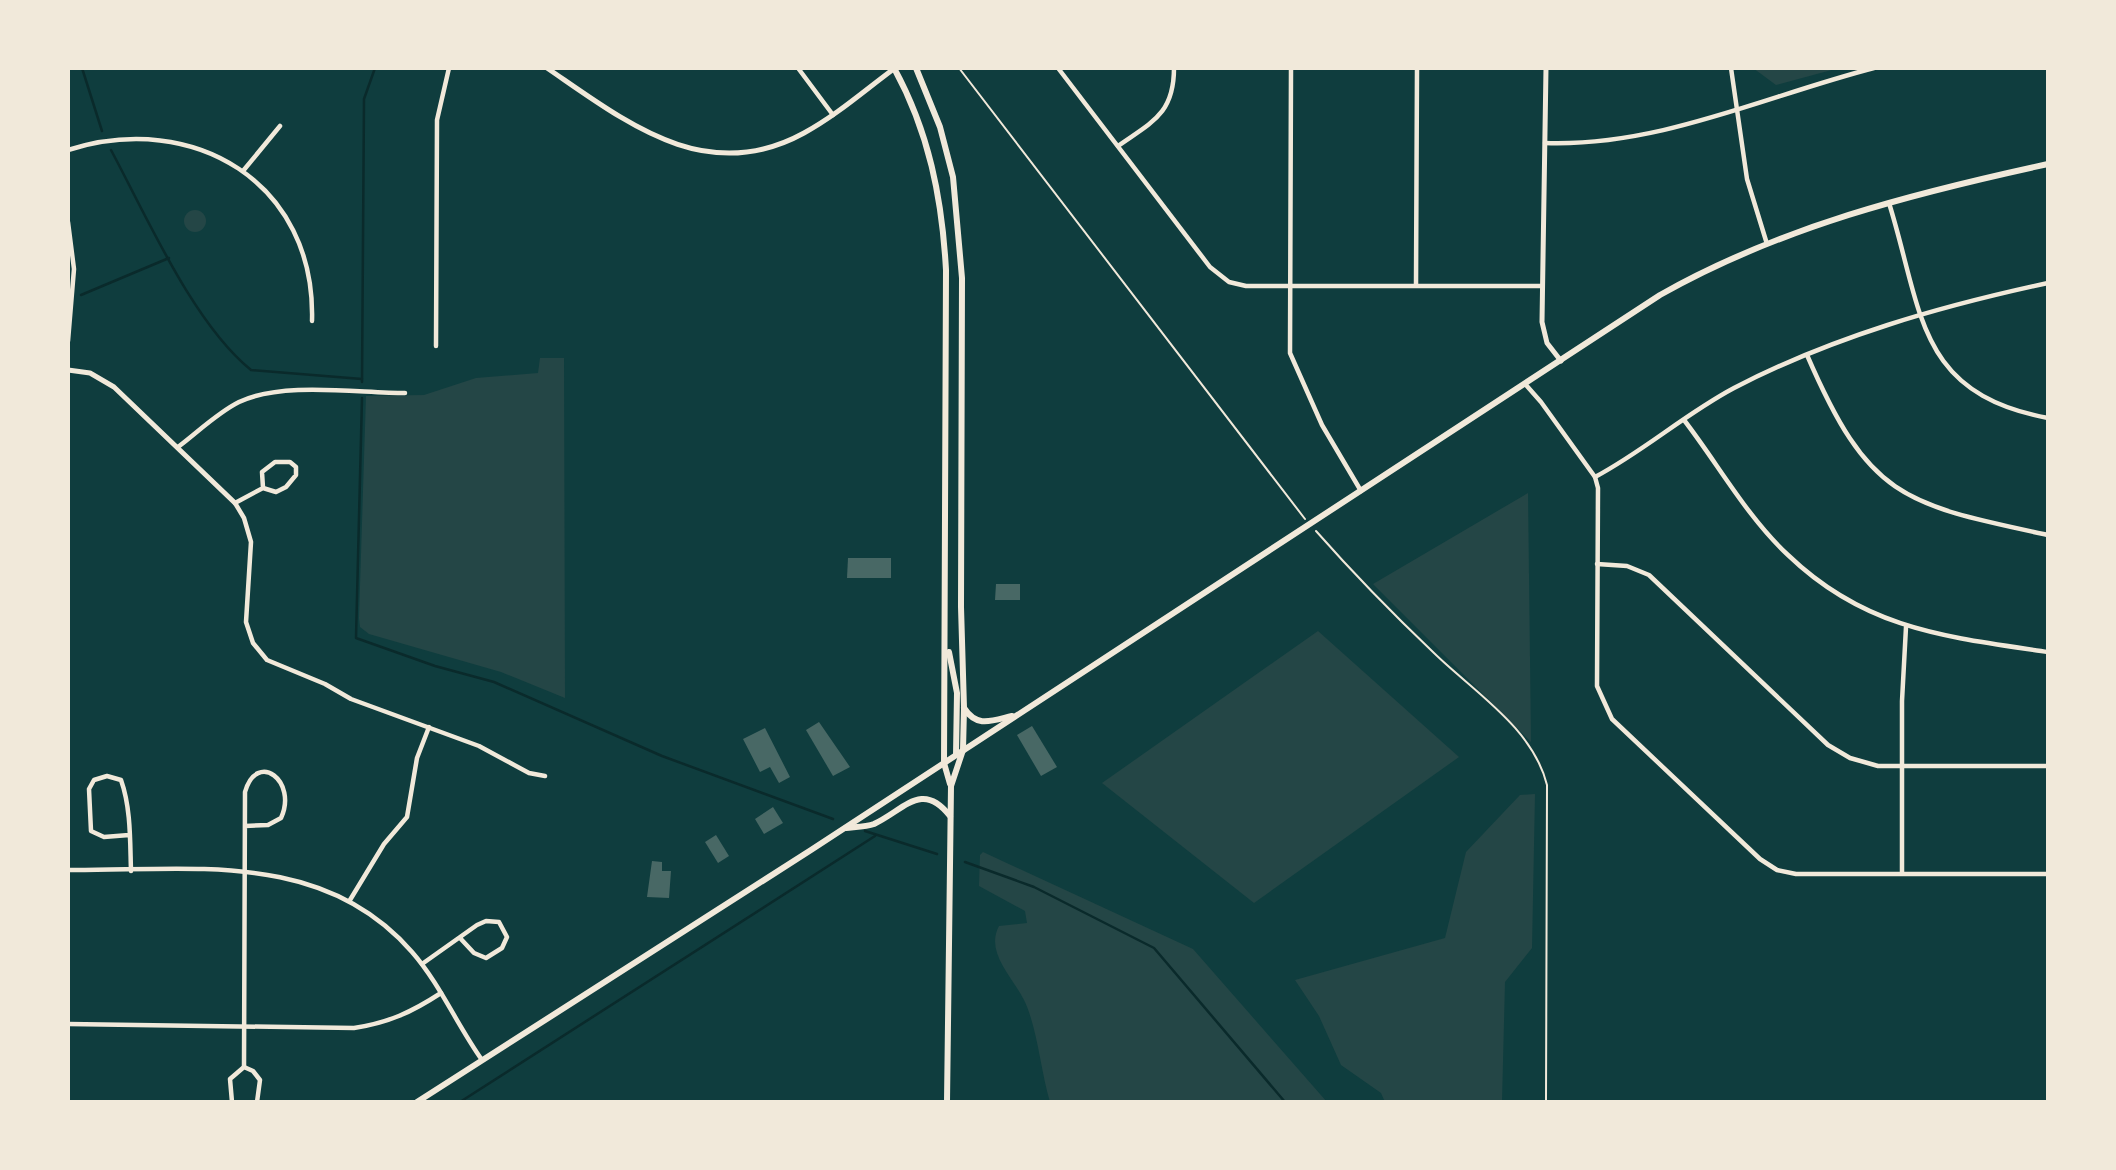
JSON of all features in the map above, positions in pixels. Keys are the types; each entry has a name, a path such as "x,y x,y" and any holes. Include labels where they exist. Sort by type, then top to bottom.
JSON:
{"main road":[{"path":"895,68 923,131 936,176 943,224 946,270 944,763 951,786"},
{"path":"916,68 947,153 960,239 964,708 960,752 951,786 947,1102"},
{"path":"416,1102 844,828 1660,295 1767,244 1889,202 2048,164"},
{"path":"946,633 957,693 960,752"},
{"path":"964,708 971,718 980,722 1020,713"},
{"path":"844,828 872,824 901,807 932,799 938,801 951,817"}],"street":[{"path":"436,346 437,120 449,68"},
{"path":"547,68 645,133 700,151 737,152 775,146 803,133 833,115 895,68"},
{"path":"798,68 833,115"},
{"path":"1058,68 1222,278 1237,285 1542,286"},
{"path":"1118,146 1162,113 1172,96 1174,68"},
{"path":"1291,68 1288,341 1294,365 1322,425 1361,491"},
{"path":"1416,285 1417,68"},
{"path":"1546,68 1542,286 1544,333 1552,352 1561,361"},
{"path":"1731,68 1747,179 1767,244"},
{"path":"1545,142 1590,143 1643,136 1874,68"},
{"path":"243,171 280,126"},
{"path":"68,150 111,139 168,139 206,152 243,171 276,203 299,242 311,277 312,321"},
{"path":"1889,202 1922,315 1935,350 1945,366 1965,387 2008,409 2048,418"},
{"path":"68,222 74,269 68,341"},
{"path":"1595,478 1735,387 1807,355 1862,333 1922,315 2048,283"},
{"path":"1807,355 1837,421 1852,445 1895,487 1942,511 2048,535"},
{"path":"68,370 90,373 114,387 235,503 244,518 251,542 246,622 260,653 267,660 325,684 351,699 480,746 529,772 545,776"},
{"path":"1525,385 1541,402 1595,478 1599,498 1597,686 1612,719 1760,859 1777,870 1796,874 2048,874"},
{"path":"178,447 237,403 255,396 301,391 405,393"},
{"path":"1684,420 1760,524 1787,555 1847,599 1906,627 1948,637 2048,652"},
{"path":"235,503 262,488 276,492 286,487 296,475 296,467 290,461 275,461 262,472 262,488"},
{"path":"1597,564 1627,566 1658,582 1839,752 1862,763 1903,766 2048,766"},
{"path":"1902,873 1906,627"},
{"path":"350,900 384,844 407,817 416,758 429,727"},
{"path":"244,1068 245,792 248,781 264,771 275,775 284,788 281,818 268,825 245,826"},
{"path":"129,835 104,837 91,831 89,789 94,780 107,776 121,780 126,794 129,835 131,871"},
{"path":"68,870 246,872 298,880 350,900 381,922 422,964 482,1060"},
{"path":"422,964 477,925 493,920 504,926 507,937 502,948 486,958 474,953 460,938"},
{"path":"68,1024 354,1028 384,1024 410,1013 440,993"},
{"path":"232,1102 230,1079 244,1068"},
{"path":"244,1068 253,1071 260,1080 257,1102"}],"path":[{"path":"958,68 1301,514"},
{"path":"1321,536 1434,654 1510,723 1528,743 1539,761 1547,785 1546,1102"}],"shaded area":[{"path":"1753,68 1839,68 1776,85"},
{"path":"195,210 203,213 206,221 203,229 195,232 187,229 184,221 187,213"},
{"path":"540,358 564,358 565,698 501,672 369,634 360,627 359,618 366,396 424,395 476,378 538,373"},
{"path":"1528,493 1531,742 1373,584"},
{"path":"1318,631 1459,757 1254,903 1102,783"},
{"path":"1535,794 1532,948 1505,982 1502,1102 1385,1102 1381,1093 1341,1065 1319,1016 1295,980 1445,938 1466,852 1520,795"},
{"path":"983,852 1193,949 1327,1102 1050,1102 1028,1011 1002,964 995,945 999,926 1027,923 1025,911 979,886 980,855"}],"building":[{"path":"848,558 891,558 891,578 847,578"},
{"path":"996,584 1020,584 1020,600 995,600"},
{"path":"819,722 850,767 833,776 806,730"},
{"path":"1032,726 1057,767 1041,776 1017,735"},
{"path":"765,728 790,777 779,783 770,767 760,772 743,739"},
{"path":"773,807 783,823 764,834 755,819"},
{"path":"716,835 729,856 718,863 705,842"},
{"path":"652,861 662,862 662,871 671,871 669,898 647,897"}],"waterway":[{"path":"82,68 102,131"},
{"path":"362,382 364,99 375,68"},
{"path":"111,150 191,297 230,350 251,370 362,379"},
{"path":"81,295 169,258"},
{"path":"362,398 356,638 435,666 494,682 662,756 833,819"},
{"path":"865,831 937,854"},
{"path":"460,1102 875,836"},
{"path":"965,862 1034,887 1154,948 1285,1102"}]}
